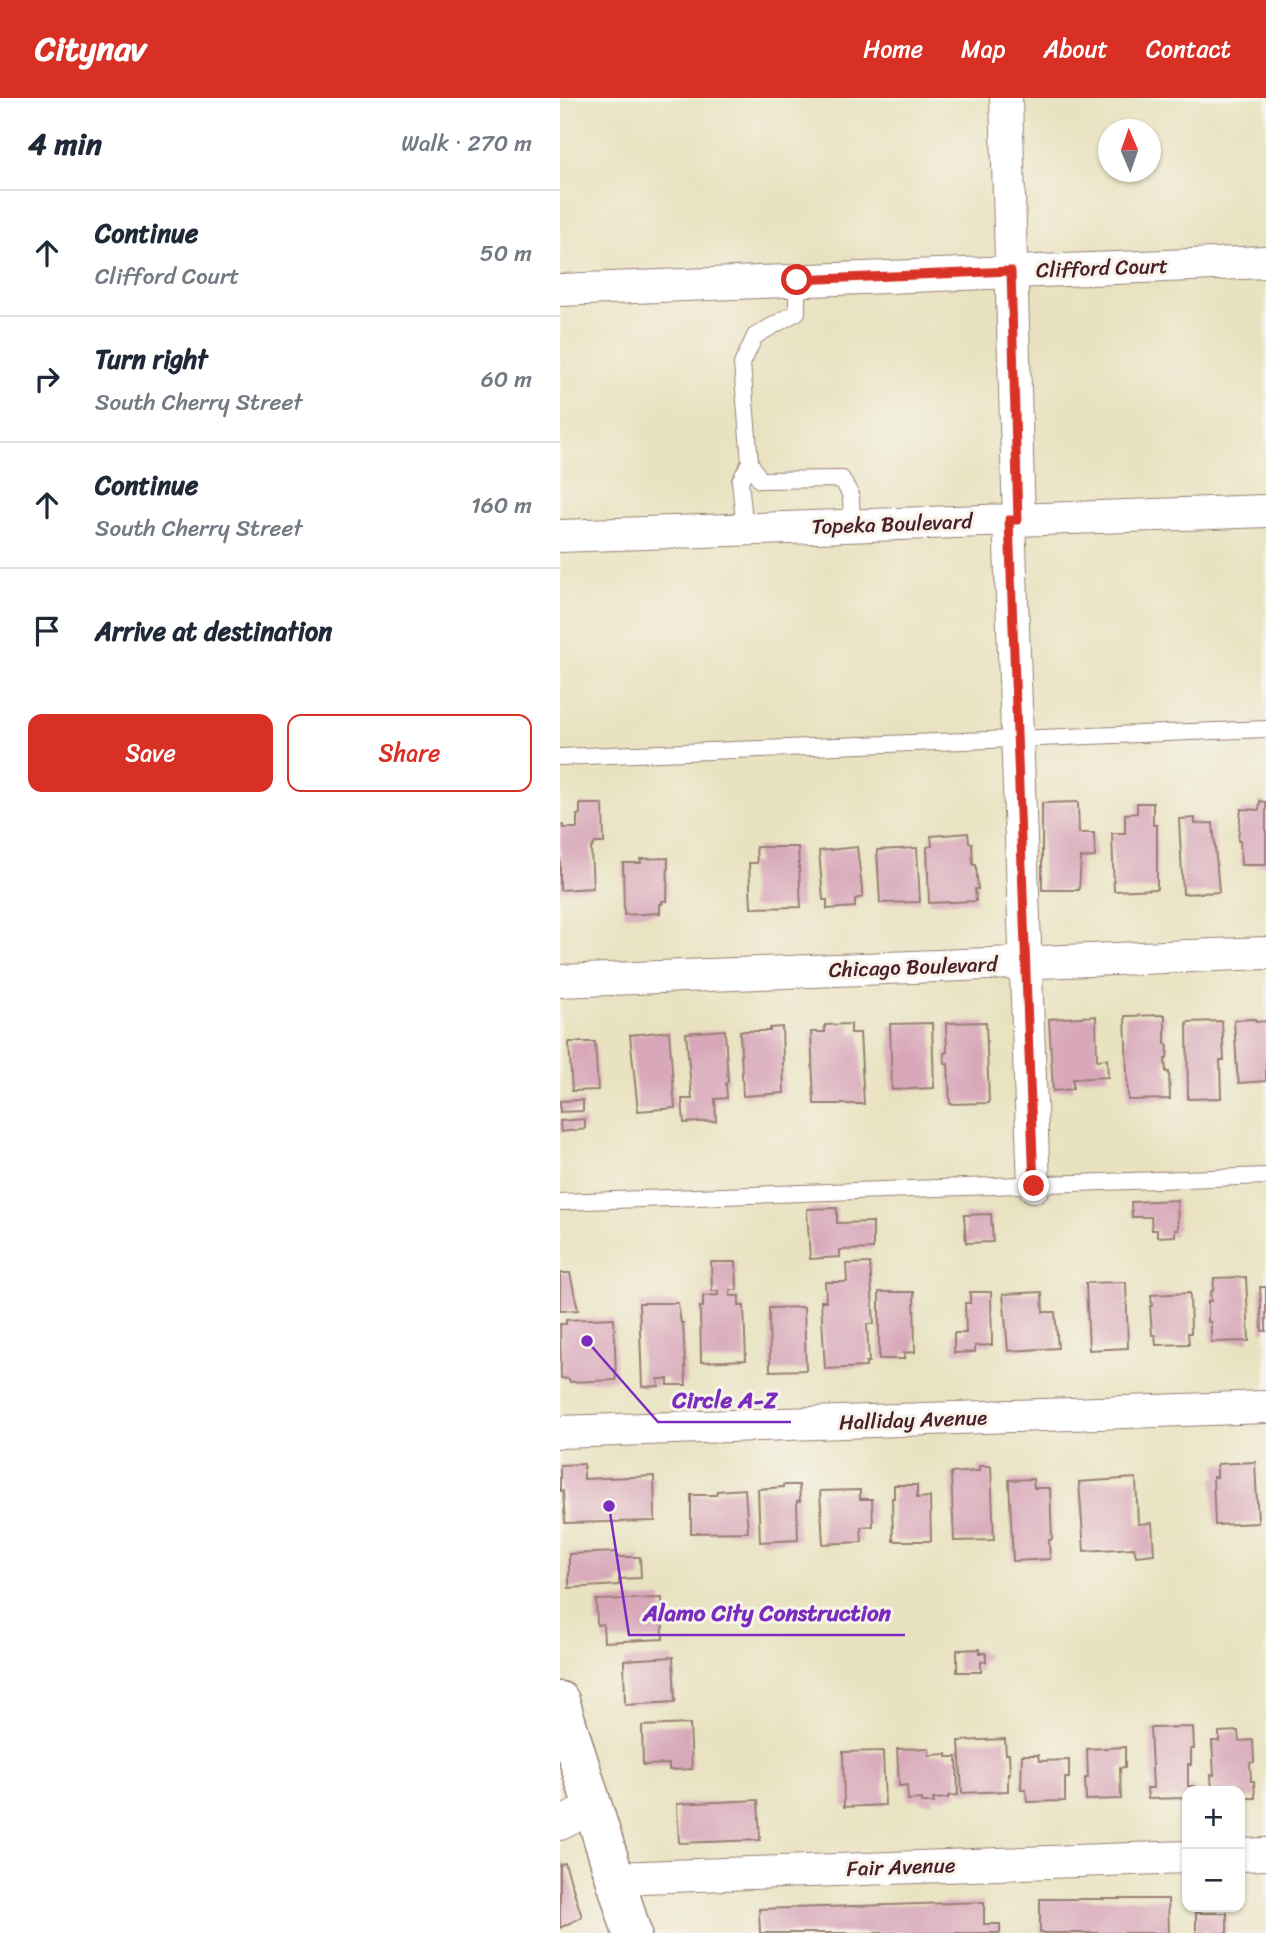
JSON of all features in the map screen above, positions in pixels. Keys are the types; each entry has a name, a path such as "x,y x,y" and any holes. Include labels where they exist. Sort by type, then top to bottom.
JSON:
{"main road":[{"path":"560,1702 576,1816 615,1878 632,1933"}],"street":[{"path":"1006,98 1018,739 1034,1186"},
{"name":"Clifford Court","path":"560,290 1266,262"},
{"name":"Topeka Boulevard","path":"560,536 1266,511"},
{"name":"Chicago Boulevard","path":"560,981 1266,953"},
{"name":"Halliday Avenue","path":"560,1432 1266,1407"},
{"path":"1245,1855 1266,1854"},
{"name":"Fair Avenue","path":"615,1878 1182,1857"}],"lane":[{"path":"797,280 797,312 755,336 742,364 750,462 760,480 842,479 851,496 852,526"},
{"path":"745,530 740,481 750,462"},
{"path":"560,757 1266,729"},
{"path":"560,1202 1266,1176"}],"building":[{"path":"1260,801 1266,802 1266,865 1241,865 1238,841 1241,809 1259,810"},
{"path":"1078,802 1079,833 1094,833 1095,857 1081,858 1079,890 1042,890 1042,803"},
{"path":"1137,803 1153,803 1153,825 1157,825 1157,889 1114,891 1112,833 1125,833 1125,814 1137,813"},
{"path":"580,804 603,804 604,843 595,843 591,849 593,888 560,890 560,825 564,828 577,828"},
{"path":"1195,818 1195,824 1213,823 1219,892 1183,894 1179,819"},
{"path":"968,833 969,842 972,843 973,865 976,865 976,901 929,903 927,847 932,846 931,836"},
{"path":"756,847 798,847 801,907 751,908 749,863 757,863"},
{"path":"857,847 863,897 855,899 855,907 827,909 827,900 823,900 819,851"},
{"path":"917,848 920,902 880,903 877,850"},
{"path":"668,858 667,901 660,904 660,913 624,915 623,863"},
{"path":"1165,1015 1165,1044 1168,1045 1165,1059 1166,1072 1169,1072 1170,1099 1128,1100 1125,1016"},
{"path":"1096,1016 1097,1060 1107,1059 1108,1077 1073,1079 1073,1089 1053,1091 1049,1019"},
{"path":"1255,1019 1256,1022 1266,1021 1266,1081 1239,1083 1234,1020"},
{"path":"1222,1021 1224,1060 1220,1060 1221,1098 1188,1099 1187,1022"},
{"path":"986,1022 989,1103 950,1104 948,1064 945,1064 944,1053 947,1052 946,1023"},
{"path":"932,1023 934,1088 892,1090 890,1024"},
{"path":"851,1024 851,1033 860,1033 864,1104 814,1104 811,1032 825,1032 825,1025"},
{"path":"782,1027 784,1093 743,1096 740,1031 770,1031 770,1028"},
{"path":"725,1030 727,1098 715,1099 716,1121 684,1123 682,1099 692,1099 686,1033"},
{"path":"669,1031 675,1108 638,1111 630,1035"},
{"path":"569,1042 595,1042 598,1090 572,1091"},
{"path":"583,1100 583,1111 560,1112 560,1101"},
{"path":"585,1119 585,1129 561,1132 560,1121"},
{"path":"1177,1200 1178,1230 1175,1230 1175,1236 1157,1237 1157,1230 1152,1230 1151,1217 1132,1217 1131,1202"},
{"path":"837,1208 837,1223 873,1222 873,1249 840,1250 840,1257 810,1259 807,1209"},
{"path":"991,1214 993,1242 966,1243 964,1215"},
{"path":"711,1262 736,1262 737,1290 730,1290 730,1296 739,1296 739,1306 744,1306 746,1360 701,1362 700,1307 703,1307 703,1296 718,1295 718,1291 712,1291"},
{"path":"870,1263 874,1324 867,1324 869,1362 866,1362 866,1367 825,1369 821,1301 826,1301 825,1282 847,1282 846,1264"},
{"path":"560,1273 570,1273 578,1310 560,1311"},
{"path":"1246,1277 1249,1341 1211,1342 1208,1301 1211,1301 1210,1292 1213,1291 1214,1278"},
{"path":"1126,1282 1128,1348 1089,1350 1086,1283"},
{"path":"1260,1287 1266,1287 1266,1331 1262,1331"},
{"path":"879,1292 914,1292 915,1352 904,1353 904,1359 879,1359"},
{"path":"970,1292 991,1292 992,1345 975,1346 975,1352 954,1353 954,1333 966,1333 965,1303 970,1303"},
{"path":"1042,1292 1043,1312 1055,1312 1058,1348 1008,1351 1003,1294"},
{"path":"1190,1293 1189,1344 1156,1345 1155,1335 1152,1335 1151,1295"},
{"path":"639,1303 678,1303 683,1323 686,1385 668,1385 668,1379 658,1379 659,1386 642,1387"},
{"path":"804,1307 806,1370 770,1371 769,1308"},
{"path":"614,1318 616,1380 570,1382 569,1379 561,1378 560,1324 566,1324 566,1320"},
{"path":"1255,1462 1258,1523 1215,1525 1213,1477 1217,1477 1217,1464"},
{"path":"584,1464 584,1479 654,1476 655,1521 565,1523 563,1491 560,1491 560,1465"},
{"path":"979,1466 991,1466 994,1540 954,1541 951,1473 979,1471"},
{"path":"1136,1478 1138,1524 1152,1523 1154,1554 1136,1556 1134,1548 1084,1551 1079,1482"},
{"path":"1033,1479 1034,1488 1050,1488 1050,1559 1013,1561 1009,1480"},
{"path":"799,1485 798,1540 760,1542 758,1489"},
{"path":"894,1485 917,1485 917,1498 930,1497 931,1541 893,1541"},
{"path":"745,1489 748,1532 691,1533 691,1495 716,1495 717,1491"},
{"path":"860,1490 860,1499 872,1499 873,1526 861,1527 862,1542 823,1544 820,1491"},
{"path":"617,1552 617,1557 640,1557 641,1578 619,1579 619,1585 569,1588 569,1554"},
{"path":"662,1598 663,1639 604,1642 603,1624 597,1625 596,1600"},
{"path":"980,1649 980,1653 986,1653 986,1662 981,1661 981,1672 957,1672 957,1650"},
{"path":"673,1657 675,1702 625,1705 624,1660"},
{"path":"690,1724 692,1769 669,1770 669,1764 643,1765 642,1726"},
{"path":"1193,1727 1194,1749 1191,1749 1191,1765 1188,1764 1188,1786 1182,1786 1182,1798 1148,1799 1147,1788 1153,1788 1150,1728"},
{"path":"1238,1731 1239,1741 1253,1740 1254,1762 1250,1763 1255,1798 1245,1798 1245,1786 1212,1786 1211,1775 1214,1775 1212,1741 1219,1741 1219,1732"},
{"path":"1005,1739 1006,1754 1009,1754 1008,1791 962,1793 959,1741"},
{"path":"1125,1747 1125,1767 1120,1768 1121,1799 1086,1800 1087,1749"},
{"path":"929,1748 929,1755 947,1754 947,1757 957,1757 958,1795 933,1799 934,1803 921,1803 921,1799 908,1800 907,1785 899,1786 897,1749"},
{"path":"883,1751 885,1805 844,1807 843,1752"},
{"path":"1022,1755 1038,1755 1039,1761 1069,1760 1069,1778 1065,1778 1065,1801 1027,1802 1026,1789 1021,1789"},
{"path":"758,1800 760,1840 679,1843 677,1804"},
{"path":"565,1863 582,1917 560,1928 560,1865"},
{"path":"1040,1899 1168,1899 1169,1933 1040,1933"},
{"path":"984,1902 984,1924 1000,1924 1000,1933 760,1933 759,1909"},
{"path":"1196,1913 1227,1913 1227,1933 1196,1933"}],"place":[{"name":"Circle A-Z","path":"587,1341"},
{"name":"Alamo City Construction","path":"609,1506"}],"route":[{"path":"797,280 1011,271 1018,520 1009,520 1034,1186"}]}
